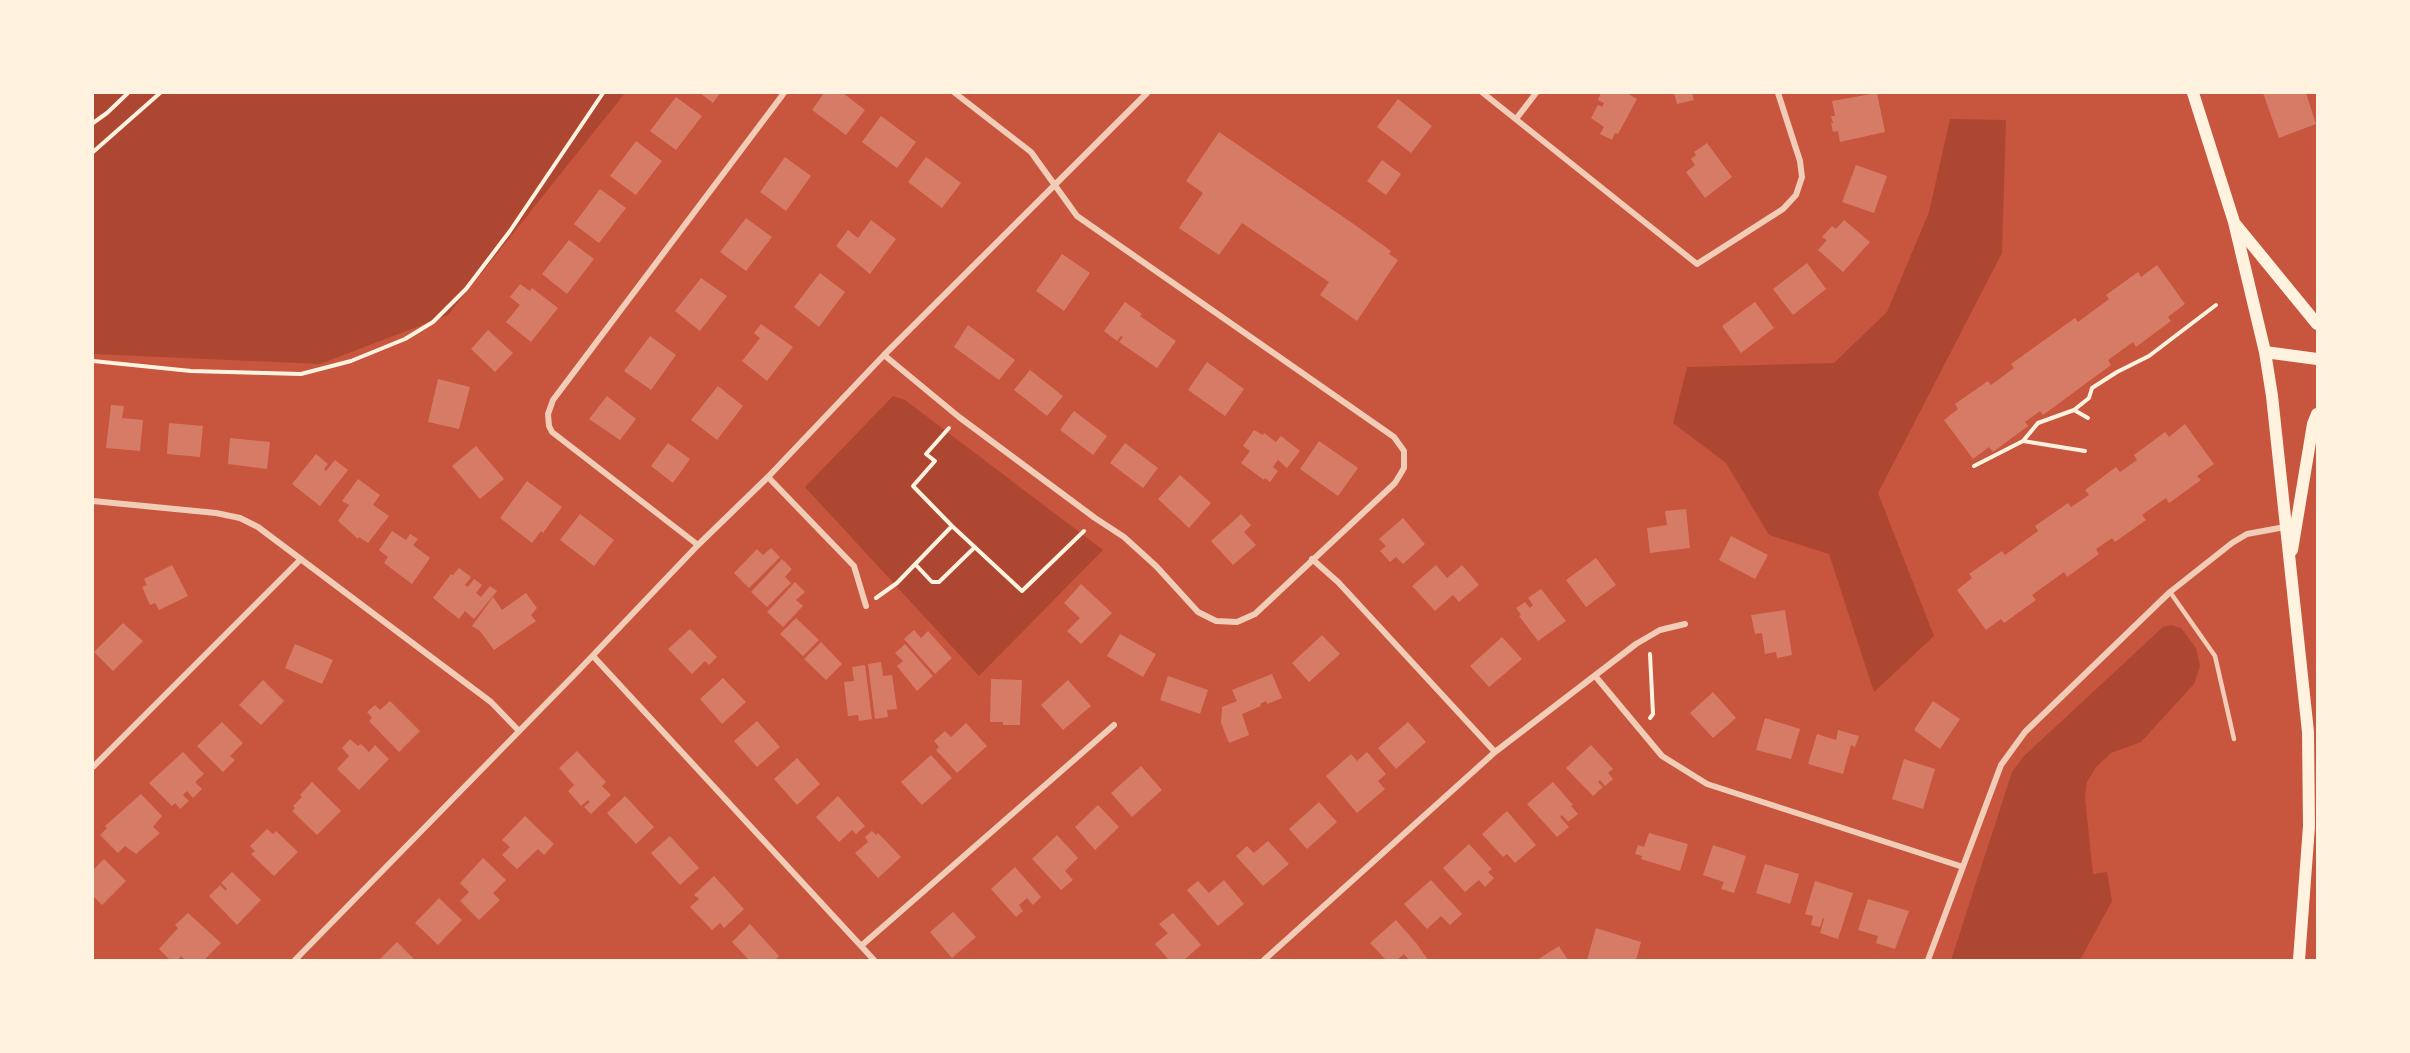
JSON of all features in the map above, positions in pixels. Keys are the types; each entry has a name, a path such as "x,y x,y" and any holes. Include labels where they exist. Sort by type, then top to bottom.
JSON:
{"main road":[{"path":"2193,93 2234,222 2265,352 2308,732 2309,826 2299,960"},
{"path":"2234,222 2317,324"},
{"path":"2265,352 2317,359"},
{"path":"2289,566 2313,424 2317,414"}],"street":[{"path":"698,545 552,432 548,414 553,400 784,93"},
{"path":"884,356 959,417 1124,537 1156,566 1198,612 1210,619 1230,622 1250,617 1399,478 1404,468 1405,457 1398,441 1077,216 1031,152 955,93"},
{"path":"295,960 593,656 698,545 1147,93"},
{"path":"1483,93 1698,264 1783,209 1796,195 1802,177 1800,161 1778,93"},
{"path":"1516,119 1536,93"},
{"path":"768,477 854,566 866,606"},
{"path":"93,501 216,513 240,518 301,559 491,702 519,730"},
{"path":"1928,960 2001,765 2025,732 2170,592 2232,543 2247,534 2285,527"},
{"path":"93,767 301,559"},
{"path":"1312,559 1338,582 1495,752"},
{"path":"1264,960 1495,752 1596,677 1636,644 1660,630 1685,624"},
{"path":"593,656 874,960"},
{"path":"1596,677 1662,756 1707,784 1963,867"},
{"path":"861,946 1114,726"}],"lane":[{"path":"2170,592 2215,656 2234,739"}],"path":[{"path":"93,123 128,93"},
{"path":"93,152 160,93"},
{"path":"93,362 191,371 301,374 351,361 405,339 433,322 466,289 510,231 603,93"},
{"path":"1974,466 2023,441 2038,423 2074,410 2089,398 2092,388 2149,356 2216,305"},
{"path":"2074,410 2088,418"},
{"path":"949,428 927,454 935,461 913,486 1022,591 1084,531"},
{"path":"2023,441 2085,451"},
{"path":"866,606 897,583 952,526"},
{"path":"915,564 932,582 939,582 975,548"},
{"path":"1650,654 1653,714 1650,718"}],"shaded area":[{"path":"93,93 625,93 448,315 320,364 93,354"},
{"path":"1950,119 2006,120 2002,253 1878,493 1934,636 1874,692 1829,554 1769,535 1726,463 1673,423 1687,367 1834,363 1887,312 1929,212"},
{"path":"893,396 905,400 1103,550 979,676 805,487"},
{"path":"2171,625 2181,628 2196,648 2200,666 2194,684 2141,742 2111,753 2096,767 2087,782 2085,797 2093,874 2107,872 2112,901 2080,960 1951,960 2012,772 2024,756 2163,627"}],"building":[{"path":"700,93 720,93 713,103"},
{"path":"824,93 843,93 865,110 846,135 812,110"},
{"path":"1601,93 1627,93 1637,99 1618,134 1615,133 1612,140 1600,134 1604,127 1591,118 1598,105 1602,107 1604,103 1598,100"},
{"path":"1674,93 1692,93 1694,100 1677,104"},
{"path":"1877,93 1885,132 1840,142 1838,131 1833,132 1831,123 1833,123 1831,116 1835,116 1832,101"},
{"path":"2263,93 2306,93 2316,124 2279,138"},
{"path":"676,97 702,116 676,150 650,131"},
{"path":"1398,99 1432,126 1411,153 1377,127"},
{"path":"881,116 916,142 897,168 862,142"},
{"path":"1219,132 1355,225 1391,251 1389,254 1398,260 1357,321 1320,295 1329,282 1242,223 1219,255 1179,228 1203,193 1186,181"},
{"path":"636,141 662,161 636,195 610,176"},
{"path":"1707,143 1732,177 1705,198 1686,172 1695,165 1691,159 1696,155 1694,152"},
{"path":"785,157 811,176 786,211 760,192"},
{"path":"926,157 961,183 942,208 908,182"},
{"path":"1382,160 1401,174 1386,195 1367,181"},
{"path":"1856,165 1887,176 1874,213 1842,202"},
{"path":"600,189 626,208 599,243 574,224"},
{"path":"746,218 772,237 746,271 720,252"},
{"path":"871,220 896,239 870,274 836,246 848,230 858,238"},
{"path":"1844,220 1870,242 1843,272 1818,250 1827,240 1822,237 1832,226 1836,229"},
{"path":"569,240 594,259 567,294 542,274"},
{"path":"1062,254 1090,273 1064,311 1036,291"},
{"path":"1807,263 1826,289 1793,315 1773,289"},
{"path":"2157,265 2185,304 2168,317 2171,321 2136,347 2133,342 2108,360 2111,365 2043,415 2040,411 2025,422 2028,426 1993,452 1989,447 1973,459 1944,420 1958,409 1955,404 1988,381 1991,385 2014,368 2011,364 2075,318 2078,322 2109,299 2106,295 2138,272 2141,277"},
{"path":"820,273 845,292 819,327 794,307"},
{"path":"701,278 727,296 700,331 675,311"},
{"path":"520,284 530,291 532,288 558,308 531,342 506,322 520,305 510,297"},
{"path":"1125,302 1142,314 1140,316 1176,341 1157,368 1119,342 1123,337 1121,336 1117,341 1104,331"},
{"path":"1755,302 1774,328 1741,353 1722,326"},
{"path":"761,324 793,347 767,381 742,361 760,338 754,333"},
{"path":"968,325 1015,360 999,380 954,347"},
{"path":"488,330 513,353 495,372 471,349"},
{"path":"650,336 676,355 651,390 624,371"},
{"path":"1207,362 1244,389 1225,416 1188,390"},
{"path":"1030,370 1063,396 1047,416 1014,390"},
{"path":"438,379 470,387 459,429 428,422"},
{"path":"718,386 743,406 717,440 691,420"},
{"path":"607,396 636,419 620,440 589,419"},
{"path":"111,405 124,406 122,418 143,420 140,451 106,448"},
{"path":"1074,411 1107,436 1093,455 1060,430"},
{"path":"169,423 203,426 200,457 167,454"},
{"path":"2185,424 2214,464 2197,476 2201,480 2169,503 2166,498 2142,515 2146,520 2115,542 2112,538 2096,549 2099,554 2067,577 2064,572 2032,595 2036,600 2004,623 2001,619 1986,630 1957,590 1972,578 1969,574 2002,551 2005,555 2038,531 2035,526 2068,503 2071,507 2089,495 2085,490 2116,467 2120,472 2137,460 2134,455 2165,432 2169,437"},
{"path":"1254,430 1263,435 1264,433 1276,442 1281,436 1300,451 1287,468 1278,460 1273,467 1278,471 1270,482 1241,463 1250,451 1243,446"},
{"path":"230,438 270,442 267,469 228,464"},
{"path":"1319,441 1358,468 1338,496 1300,469"},
{"path":"668,443 690,459 673,483 651,466"},
{"path":"1125,443 1158,468 1143,488 1110,463"},
{"path":"476,446 504,479 480,499 452,466"},
{"path":"316,454 328,464 324,469 326,471 335,460 348,470 320,506 292,484"},
{"path":"1180,475 1211,503 1189,528 1158,499"},
{"path":"358,479 380,495 373,505 389,516 368,543 359,537 358,539 338,521 349,505 342,501"},
{"path":"527,481 562,507 543,533 541,531 532,543 500,518"},
{"path":"1686,509 1690,548 1650,553 1647,528 1667,525 1665,511"},
{"path":"580,514 614,540 594,566 560,540"},
{"path":"1241,514 1251,525 1244,532 1256,545 1233,565 1211,541"},
{"path":"1403,518 1425,544 1403,564 1396,557 1390,562 1380,551 1386,546 1379,539"},
{"path":"392,531 406,540 410,534 418,539 413,545 430,558 412,584 384,563 388,557 379,550"},
{"path":"1731,536 1768,555 1755,579 1719,560"},
{"path":"771,548 780,557 749,588 734,573 757,549 763,555"},
{"path":"1596,558 1616,585 1586,607 1566,580"},
{"path":"782,559 792,569 785,577 791,583 767,607 751,592"},
{"path":"172,565 188,596 159,610 155,603 150,605 142,587 147,585 144,579"},
{"path":"1436,565 1447,578 1462,565 1479,585 1459,602 1453,595 1435,611 1412,586"},
{"path":"459,568 471,577 465,585 468,587 474,579 482,585 476,593 481,597 490,586 497,591 474,619 465,611 459,619 433,598 451,574 453,575"},
{"path":"795,582 805,592 796,600 803,606 783,627 767,612"},
{"path":"1081,584 1112,613 1081,644 1067,631 1080,618 1064,603"},
{"path":"1541,589 1566,621 1538,641 1519,616 1521,615 1516,608 1525,602 1530,608 1533,605 1528,598"},
{"path":"526,593 537,608 531,615 536,621 494,650 480,631 472,626 493,597 502,610"},
{"path":"1785,610 1792,655 1777,658 1776,652 1765,654 1762,633 1755,634 1751,615"},
{"path":"796,618 819,640 803,656 780,634"},
{"path":"123,623 143,641 113,671 94,652"},
{"path":"690,629 717,657 709,665 705,661 692,674 668,649"},
{"path":"914,630 921,638 928,631 952,658 935,674 904,639"},
{"path":"1120,634 1156,654 1143,677 1107,656"},
{"path":"1322,635 1340,654 1309,682 1292,663"},
{"path":"1502,637 1522,659 1489,687 1470,666"},
{"path":"821,642 842,664 826,680 804,659"},
{"path":"295,644 333,660 322,684 285,668"},
{"path":"905,644 933,676 917,691 897,666 903,661 895,653"},
{"path":"881,662 883,676 892,675 897,709 887,710 888,717 875,719 868,664"},
{"path":"865,665 872,719 859,721 858,715 848,716 844,682 854,681 852,667"},
{"path":"1272,674 1282,698 1267,704 1266,701 1260,704 1261,706 1242,714 1249,735 1229,743 1221,723 1222,707 1237,701 1232,690"},
{"path":"1168,676 1208,690 1200,714 1160,700"},
{"path":"723,678 746,702 722,724 700,699"},
{"path":"991,679 1022,680 1020,725 990,722"},
{"path":"263,680 284,701 261,725 239,705"},
{"path":"1068,680 1091,706 1063,730 1041,705"},
{"path":"1713,692 1736,718 1713,738 1690,713"},
{"path":"390,701 420,731 399,752 369,721 372,718 367,712 375,705 380,710"},
{"path":"1933,701 1960,719 1940,749 1914,730"},
{"path":"1765,718 1800,729 1791,759 1756,750"},
{"path":"757,721 780,747 757,767 734,741"},
{"path":"222,722 243,743 230,756 235,760 223,772 197,746"},
{"path":"1408,722 1426,742 1396,769 1378,748"},
{"path":"966,723 987,746 957,773 936,750 939,747 934,741 945,731 951,737"},
{"path":"1838,730 1859,736 1855,747 1851,745 1843,774 1808,764 1817,734 1836,740"},
{"path":"350,739 358,746 361,744 369,752 375,745 389,759 359,790 337,769 349,756 342,748"},
{"path":"1591,745 1613,769 1608,773 1613,779 1605,786 1600,780 1598,782 1603,787 1593,796 1566,768"},
{"path":"577,751 606,782 602,786 611,795 591,814 584,807 590,802 588,800 581,806 568,791 574,785 559,768"},
{"path":"183,752 204,774 195,782 202,789 193,798 187,791 183,795 189,801 180,809 175,803 172,806 149,783"},
{"path":"1367,752 1386,774 1378,781 1385,789 1357,813 1326,776 1351,754 1357,761"},
{"path":"931,755 952,778 922,805 901,782"},
{"path":"797,758 820,784 797,805 774,779"},
{"path":"1904,759 1935,769 1923,809 1892,799"},
{"path":"1141,766 1162,790 1132,817 1111,793"},
{"path":"312,782 341,811 317,835 292,811 295,808 293,806 302,797 300,795"},
{"path":"1553,782 1578,814 1568,822 1562,815 1560,817 1569,827 1557,837 1527,804"},
{"path":"141,794 162,816 153,827 160,833 136,854 125,846 118,853 100,835 107,828 105,826"},
{"path":"625,796 654,827 636,844 607,813"},
{"path":"838,796 865,826 856,834 852,830 839,842 816,817"},
{"path":"1319,802 1337,822 1307,849 1289,829"},
{"path":"1098,805 1119,827 1095,850 1075,827"},
{"path":"1507,811 1536,845 1515,863 1507,854 1503,857 1482,834"},
{"path":"525,816 554,844 544,855 538,849 517,869 502,855 510,847 502,840"},
{"path":"267,829 273,834 276,831 298,852 274,876 251,854 255,851 250,846"},
{"path":"872,831 876,835 878,833 901,857 878,878 855,853 868,842 865,837"},
{"path":"1649,833 1688,844 1680,871 1641,859 1642,856 1635,854 1638,845 1644,847"},
{"path":"1057,835 1078,858 1065,871 1073,880 1061,890 1032,859"},
{"path":"670,836 699,868 680,885 651,853"},
{"path":"1268,841 1289,864 1263,886 1236,856 1247,846 1254,853"},
{"path":"1469,844 1492,869 1488,872 1494,878 1485,887 1479,880 1465,892 1443,868"},
{"path":"1713,845 1746,856 1734,893 1721,889 1724,882 1703,875"},
{"path":"483,858 506,880 493,893 500,900 479,920 460,901 469,892 460,883"},
{"path":"104,859 126,881 102,905 93,896 93,870"},
{"path":"1765,864 1799,874 1790,904 1756,893"},
{"path":"1015,867 1041,897 1033,905 1027,898 1019,905 1023,911 1016,917 991,889"},
{"path":"232,872 261,900 237,925 209,896 220,885 226,891 227,889 221,883"},
{"path":"714,876 744,909 724,928 720,923 712,930 690,907 699,899 694,895"},
{"path":"1224,880 1244,904 1218,926 1187,890 1198,881 1209,893"},
{"path":"1431,880 1462,914 1450,925 1441,916 1427,929 1404,904"},
{"path":"1815,881 1853,893 1838,939 1820,933 1823,918 1820,927 1811,925 1813,916 1805,914"},
{"path":"439,898 462,920 438,945 415,923"},
{"path":"1868,899 1909,911 1895,949 1876,943 1878,936 1858,930"},
{"path":"953,912 976,937 952,958 930,932"},
{"path":"188,913 221,943 204,960 185,960 181,956 178,960 170,960 159,949 178,928 175,925"},
{"path":"1173,913 1201,945 1184,960 1169,960 1155,944 1168,933 1159,924"},
{"path":"1396,920 1428,960 1409,960 1404,954 1397,960 1386,960 1370,943"},
{"path":"750,924 779,956 775,960 749,960 732,942"},
{"path":"1596,928 1641,942 1636,960 1587,960"},
{"path":"397,942 415,960 379,960"},
{"path":"1559,946 1568,960 1537,960"}]}
